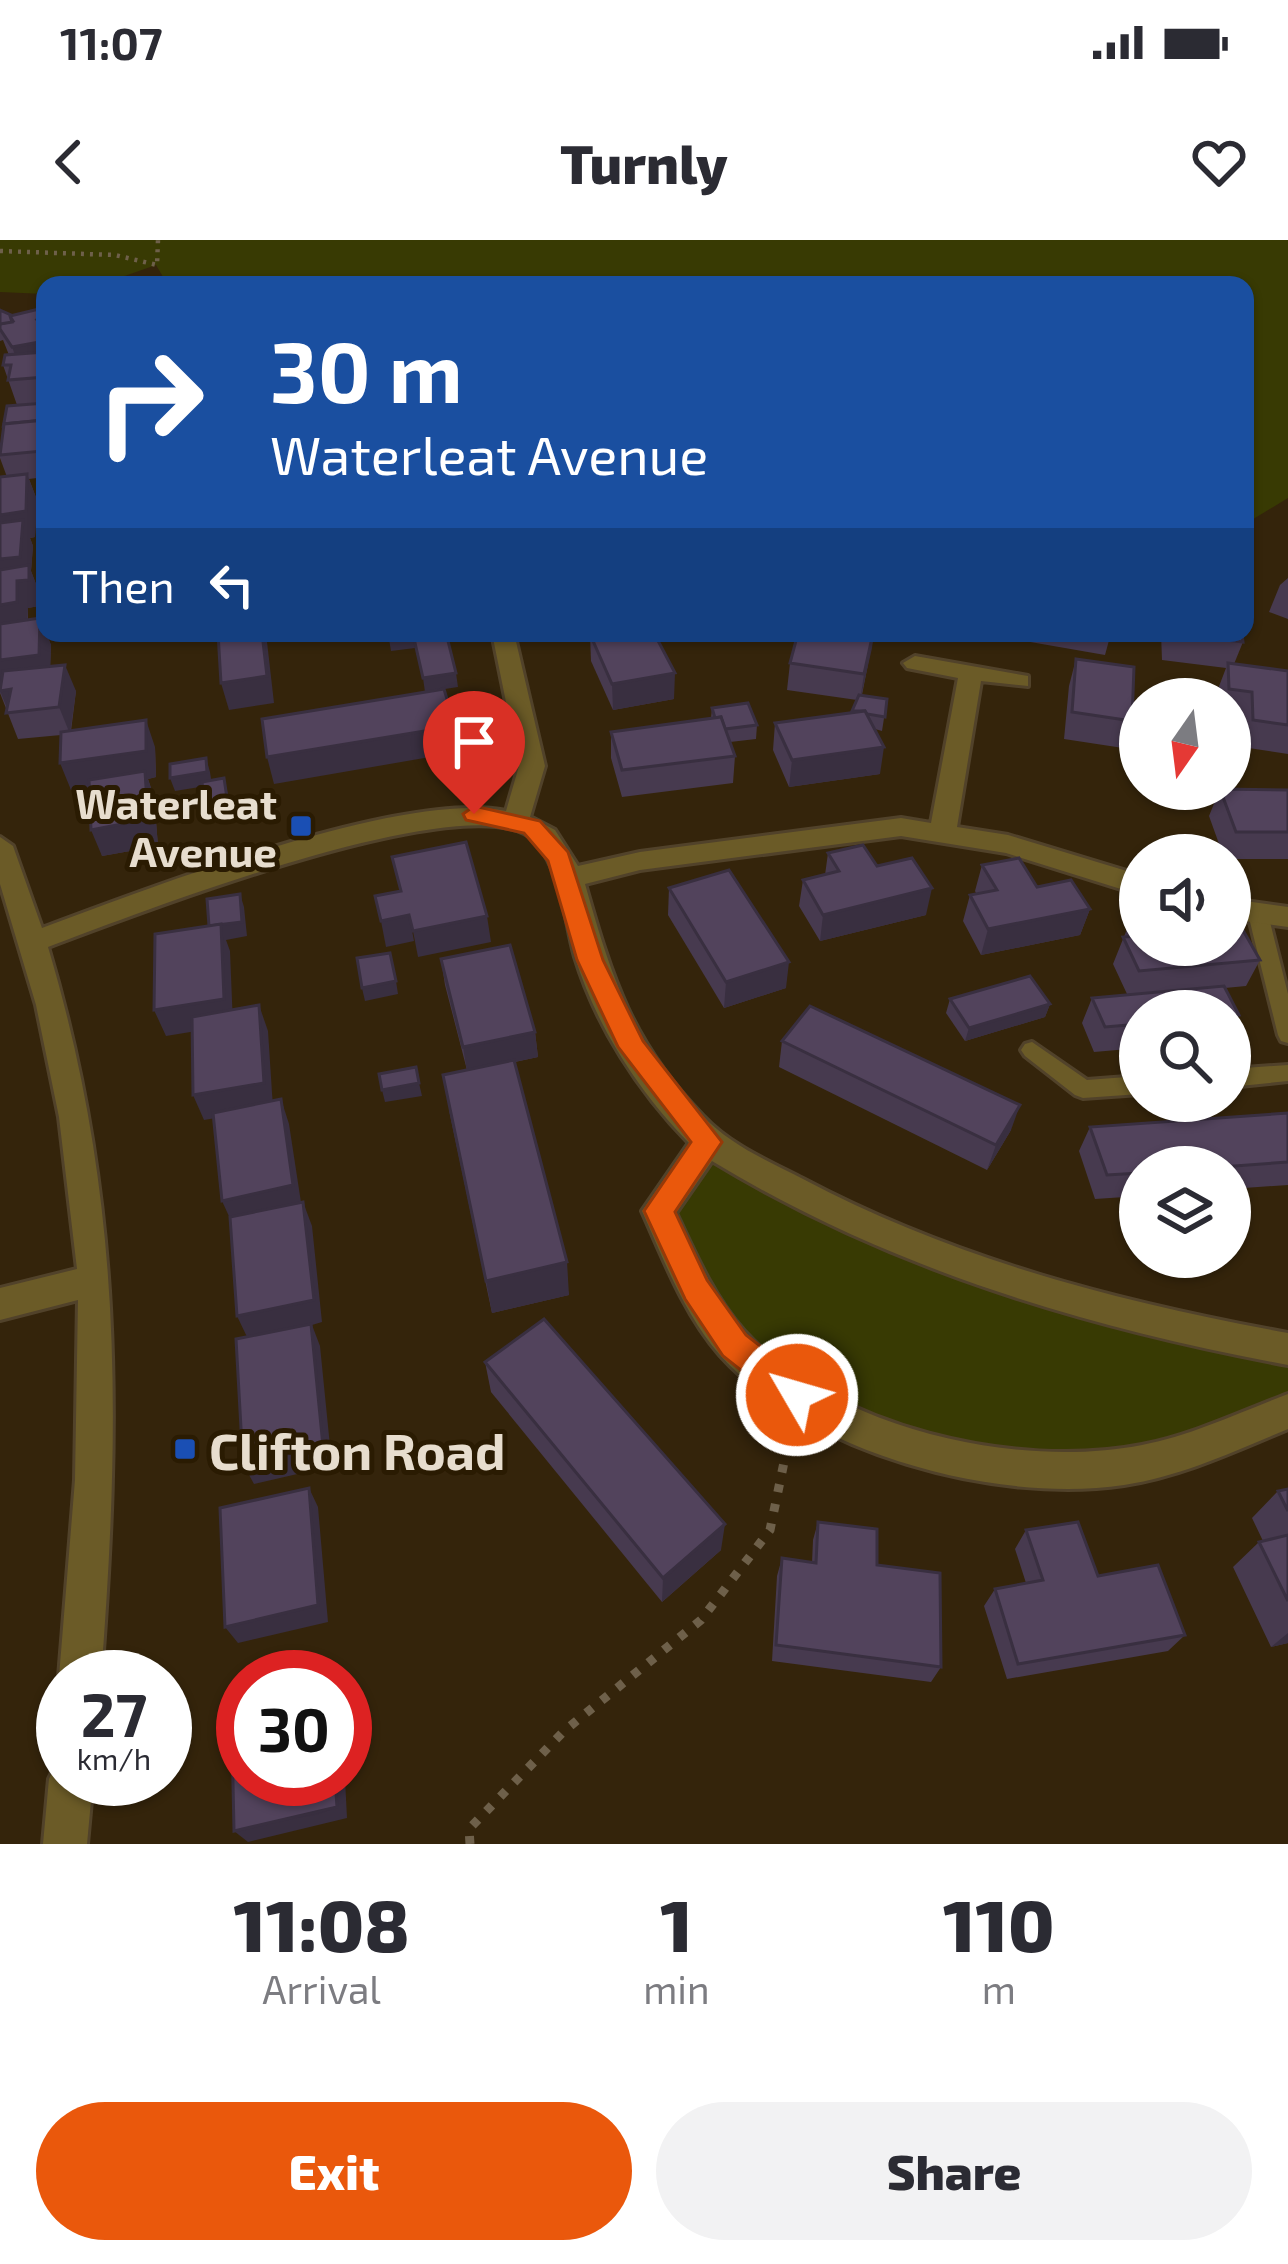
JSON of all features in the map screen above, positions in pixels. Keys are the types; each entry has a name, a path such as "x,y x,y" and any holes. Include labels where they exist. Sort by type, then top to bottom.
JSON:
{"street":[{"path":"505,642 532,766 517,820"},
{"path":"915,663 1020,681"},
{"path":"943,831 970,673"},
{"path":"35,941 188,884 429,820 474,814 517,820 541,832 569,878 590,960 632,1047 708,1142 835,1215 950,1264 1161,1328 1288,1349"},
{"path":"569,878 640,860 901,827 1008,844 1119,878"},
{"path":"0,846 35,941 59,1046 95,1280 95,1510 82,1650"},
{"path":"1251,913 1288,916"},
{"path":"708,1142 659,1211 696,1289 735,1346 797,1395 884,1440 980,1460 1099,1469 1180,1454 1288,1412"},
{"path":"0,1304 95,1280"},
{"path":"65,1844 69,1806"}],"lane":[{"path":"1251,932 1288,1035"},
{"path":"1032,1049 1083,1089 1119,1086"},
{"path":"1251,1076 1288,1073"}],"path":[{"path":"0,251 115,255 157,265 158,240"},
{"path":"470,1844 469,1829 564,1730 701,1619 770,1530 797,1395"}],"shaded area":[{"path":"0,240 1288,240 1288,498 1254,519 1254,276 163,276 156,265 125,276 36,276 36,294 0,292"},
{"path":"708,1142 835,1215 1288,1349 1288,1411 1099,1469 883,1440 735,1346 659,1211"}],"building":[{"path":"0,310 11,315 12,322 0,324"},
{"path":"36,310 36,343 12,347 0,329 0,324 13,321 10,316"},
{"path":"36,353 36,378 8,380 11,365 3,365 5,355"},
{"path":"36,404 36,421 4,424 3,428 7,406"},
{"path":"36,421 36,452 0,455 4,424"},
{"path":"27,474 26,511 0,515 0,477"},
{"path":"23,520 20,557 0,559 0,523"},
{"path":"29,565 29,580 17,581 17,602 0,605 0,570"},
{"path":"36,619 39,655 0,660 0,624"},
{"path":"219,642 263,642 267,676 221,683"},
{"path":"415,642 448,642 456,673 423,678"},
{"path":"594,642 659,642 675,673 612,684"},
{"path":"796,642 871,642 864,674 790,663"},
{"path":"1076,659 1134,667 1134,678 1119,678 1119,719 1072,712"},
{"path":"1228,663 1288,671 1288,725 1253,720 1251,678 1229,678"},
{"path":"65,665 59,707 6,713 11,689 0,691 3,671"},
{"path":"444,689 455,726 267,757 262,719"},
{"path":"859,695 887,699 885,717 852,711"},
{"path":"748,703 757,725 725,729 712,708"},
{"path":"865,711 884,747 792,760 775,723"},
{"path":"721,717 735,756 622,770 611,732"},
{"path":"146,720 146,751 60,763 61,732"},
{"path":"206,758 207,772 170,778 170,764"},
{"path":"145,771 148,819 91,830 89,780"},
{"path":"224,778 227,798 204,802 202,782"},
{"path":"1251,789 1288,790 1288,832 1236,832 1228,810 1251,810"},
{"path":"466,842 487,916 413,931 409,915 381,921 375,896 401,891 392,857"},
{"path":"863,845 877,866 912,858 932,888 823,915 803,880 839,871 828,853"},
{"path":"1019,858 1037,887 1071,880 1090,909 988,929 970,895 997,890 982,865"},
{"path":"729,870 789,962 726,982 669,888"},
{"path":"240,894 242,922 209,926 207,899"},
{"path":"221,924 224,999 154,1010 155,934"},
{"path":"510,945 535,1032 463,1047 441,959"},
{"path":"390,953 396,981 362,988 357,958"},
{"path":"1137,966 1194,966 1139,971"},
{"path":"1030,976 1050,1004 969,1028 950,999"},
{"path":"1224,986 1226,990 1180,990"},
{"path":"1119,996 1119,1026 1105,1027 1092,998"},
{"path":"259,1005 264,1083 193,1095 192,1017"},
{"path":"810,1006 1020,1105 996,1145 782,1041"},
{"path":"514,1060 567,1262 486,1281 443,1075"},
{"path":"416,1067 419,1083 382,1090 379,1074"},
{"path":"281,1099 293,1185 222,1201 213,1113"},
{"path":"1288,1113 1288,1162 1251,1165 1251,1146 1119,1146 1119,1174 1107,1175 1090,1127 1251,1122 1251,1116"},
{"path":"303,1202 314,1300 237,1316 230,1217"},
{"path":"544,1319 725,1524 663,1578 485,1362"},
{"path":"311,1324 323,1446 243,1464 236,1339"},
{"path":"309,1488 318,1605 225,1627 220,1508"},
{"path":"1288,1489 1288,1511 1278,1491"},
{"path":"818,1522 877,1529 877,1565 940,1573 941,1667 776,1645 782,1558 816,1563"},
{"path":"1078,1522 1098,1576 1158,1565 1185,1635 1018,1664 995,1589 1043,1580 1026,1530"},
{"path":"1288,1535 1288,1601 1259,1542"},
{"path":"233,1806 337,1806 337,1807 234,1831"}],"place":[{"name":"Waterleat Avenue","path":"301,826"},
{"name":"Clifton Road","path":"185,1449"}],"route":[{"path":"474,814 532,826 560,858 590,960 632,1047 708,1142 659,1211 696,1289 735,1346 797,1395"}]}
